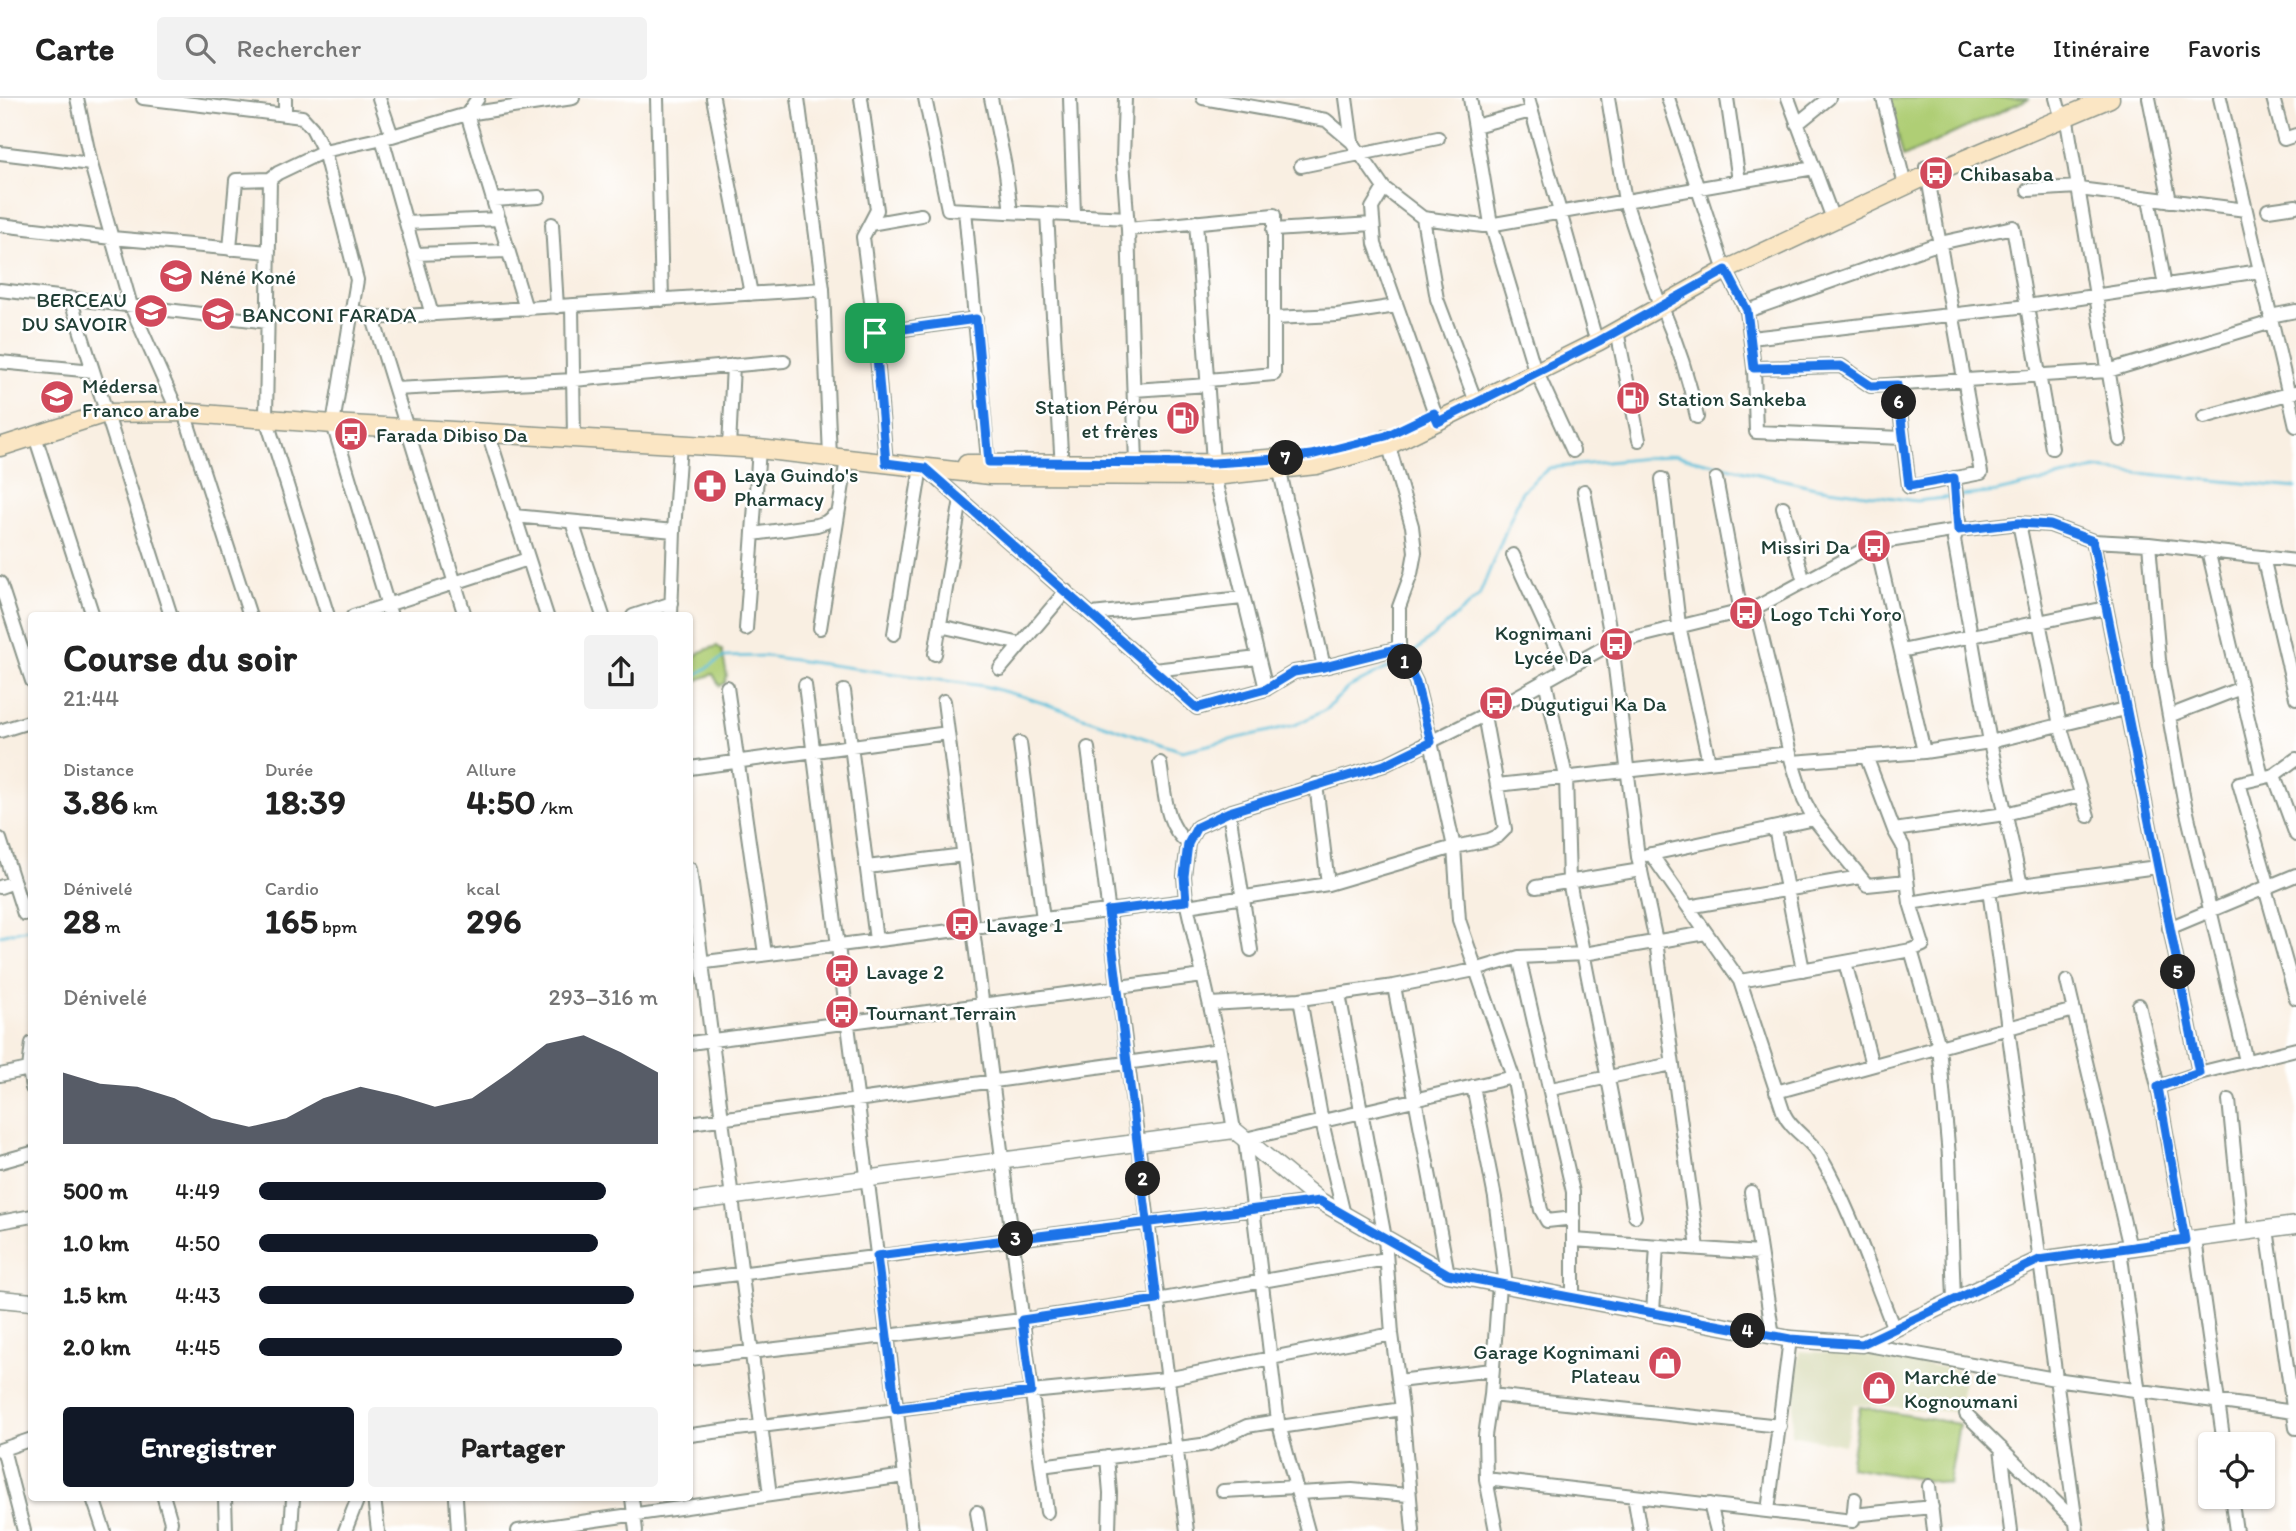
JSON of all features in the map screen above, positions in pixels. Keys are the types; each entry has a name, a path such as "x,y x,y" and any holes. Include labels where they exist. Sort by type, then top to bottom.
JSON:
{"main road":[{"path":"1724,266 2060,108 2087,98"},
{"path":"2060,108 2110,98"},
{"path":"1535,368 1594,333 1830,211 1903,177 1927,171"},
{"path":"0,447 106,413 181,412 333,424 759,449 923,467 1214,470 1278,465 1311,455 1387,441 1617,331 1659,301"},
{"path":"1062,469 1136,463 1214,470"}],"street":[{"path":"77,98 91,164 131,306 181,412 249,612"},
{"path":"144,98 302,117 312,128 324,151 357,280 333,424 389,610 455,583 528,559"},
{"path":"285,98 285,114"},
{"path":"379,98 406,223 432,315"},
{"path":"467,114 478,98"},
{"path":"230,249 236,180 271,179 324,151 387,137 467,114 573,98"},
{"path":"657,98 662,300"},
{"path":"713,98 751,294"},
{"path":"798,98 823,289 838,458 838,512 820,628"},
{"path":"861,98 877,210 863,237 875,333 886,463"},
{"path":"925,98 948,209 1074,215 1127,223 1196,222 1274,215 1274,374 1134,390"},
{"path":"991,98 1011,212"},
{"path":"1070,98 1074,215"},
{"path":"1125,98 1123,160 1136,463"},
{"path":"1203,98 1326,120 1352,142 1384,188 1423,218 1483,226 1814,168"},
{"path":"1346,98 1352,142"},
{"path":"1470,98 1492,224 1535,368 1573,451"},
{"path":"1608,98 1625,201 1659,301 1683,361 1697,417"},
{"path":"1668,98 1724,266 1747,310 1754,368 1756,432 1903,438"},
{"path":"1727,98 1739,181"},
{"path":"1787,98 1830,211"},
{"path":"1797,124 1829,98"},
{"path":"1883,98 1903,177"},
{"path":"2149,98 2170,201"},
{"path":"2220,98 2271,319 2292,393 2296,426"},
{"path":"2273,98 2284,139 2296,135"},
{"path":"1475,126 1529,105 1594,333"},
{"path":"2060,108 2078,188 2120,440"},
{"path":"467,114 526,309"},
{"path":"1301,166 1438,138"},
{"path":"0,153 91,164"},
{"path":"1897,385 1909,486 1954,481 1981,473 1927,171"},
{"path":"271,179 266,418 327,612"},
{"path":"1384,188 1372,208 1375,244 1436,417"},
{"path":"2028,190 2078,188 2246,210"},
{"path":"493,200 539,197"},
{"path":"2149,198 2165,286"},
{"path":"2268,210 2296,206"},
{"path":"965,210 989,469"},
{"path":"1047,214 1062,469"},
{"path":"870,224 921,215"},
{"path":"1423,218 1437,299 1474,398"},
{"path":"406,223 499,219"},
{"path":"1196,222 1214,470 1242,598 1266,689"},
{"path":"552,224 557,307"},
{"path":"1273,230 1373,224"},
{"path":"0,225 269,252"},
{"path":"1747,310 1940,243 2013,227 2052,449"},
{"path":"415,254 508,251"},
{"path":"1751,338 2027,306 2260,271"},
{"path":"352,309 373,318 823,289"},
{"path":"0,290 268,322"},
{"path":"70,298 171,612"},
{"path":"572,306 574,438"},
{"path":"1274,318 1337,315 1396,306"},
{"path":"1754,368 1841,366 1871,386 2109,371 2296,311"},
{"path":"373,318 464,612"},
{"path":"875,333 976,319"},
{"path":"1617,331 1639,440"},
{"path":"395,389 574,380 784,361"},
{"path":"0,362 93,371"},
{"path":"729,447 733,365"},
{"path":"2204,417 2292,393"},
{"path":"488,433 546,612"},
{"path":"35,436 90,612"},
{"path":"1387,441 1412,526 1415,552 1412,574 1399,607 1399,648 1416,682 1431,742 1454,847 1459,920 1513,1077 1534,1180 1545,1219 1548,1222 1574,1218"},
{"path":"672,610 680,444"},
{"path":"746,629 759,449"},
{"path":"1278,465 1324,667"},
{"path":"923,467 1197,708 1266,689 1294,672 1399,648"},
{"path":"894,634 923,467"},
{"path":"1662,479 1679,625 1709,762"},
{"path":"1716,479 1741,612"},
{"path":"1954,481 1959,514 1954,540 1990,742 2021,885"},
{"path":"1584,491 1612,643 1626,771 1656,941 1698,1248"},
{"path":"935,654 961,499"},
{"path":"1783,507 1804,582"},
{"path":"753,534 817,525 826,522 838,512"},
{"path":"514,516 674,531"},
{"path":"572,522 602,612"},
{"path":"2019,523 2060,725 2088,816"},
{"path":"1308,1531 1279,1424 1253,1209 1240,1135 1187,903 1184,876 1188,844 1197,827 1229,812 1384,765 1484,715 1612,643 1755,608 1876,543 2019,523 2050,525 2093,541 2149,544 2296,561"},
{"path":"2093,541 2199,1073"},
{"path":"1876,543 1924,752"},
{"path":"2149,544 2159,660 2169,716 2185,800 2246,1061"},
{"path":"2208,550 2241,688 2268,776 2296,835"},
{"path":"1513,555 1565,668"},
{"path":"2263,557 2292,661 2296,698"},
{"path":"0,583 28,669"},
{"path":"1000,668 1066,591"},
{"path":"1092,614 1242,598"},
{"path":"1755,608 1791,757 1804,800 1814,820 1867,885 1907,881"},
{"path":"1901,651 2106,608"},
{"path":"940,626 1021,644"},
{"path":"18,639 28,636"},
{"path":"1154,670 1258,658"},
{"path":"1545,680 1566,777 1569,881 1635,1216"},
{"path":"805,685 912,1531"},
{"path":"727,687 765,954"},
{"path":"2169,716 2241,688"},
{"path":"844,691 876,940"},
{"path":"944,701 1047,1512"},
{"path":"1497,785 1709,762 1924,752 1990,742 2125,709"},
{"path":"695,963 1108,911 1242,897 1328,884 1454,847 1489,840 1505,829 1484,715"},
{"path":"0,731 28,722"},
{"path":"693,768 948,733"},
{"path":"1020,743 1043,919"},
{"path":"1088,748 1187,1531"},
{"path":"1740,981 1911,950 1923,945 1910,903 1903,846 1894,830 1866,756"},
{"path":"2296,759 2268,776 2239,783 2296,998"},
{"path":"1160,763 1172,827 1188,844"},
{"path":"1316,784 1328,884"},
{"path":"1894,830 2005,814 2081,795"},
{"path":"1229,812 1251,950"},
{"path":"1536,887 1814,820"},
{"path":"1775,828 1804,970"},
{"path":"0,839 24,914"},
{"path":"867,867 964,855"},
{"path":"1643,860 1688,907 1740,981 1789,1124 1818,1152 1838,1191 1894,1329"},
{"path":"1910,903 2157,867"},
{"path":"2169,928 2296,875"},
{"path":"1688,907 1860,877"},
{"path":"0,887 14,882"},
{"path":"1989,890 2076,1526"},
{"path":"693,925 695,963 711,1040 770,1495"},
{"path":"1210,1004 1339,994 1475,970 1519,957 1584,954 1706,933"},
{"path":"1911,950 1939,1045 1950,1156 1954,1300"},
{"path":"1519,957 1573,1192 1573,1298"},
{"path":"1845,962 1872,1065"},
{"path":"693,1043 1203,976"},
{"path":"2067,981 2125,1248 2157,1531"},
{"path":"1394,986 1448,1274"},
{"path":"1339,994 1385,1238 1392,1334 1413,1531"},
{"path":"1300,999 1322,1122 1344,1215"},
{"path":"2139,1005 2190,1239 2222,1432"},
{"path":"1776,1092 2074,1010"},
{"path":"2158,1087 2199,1073 2296,1049"},
{"path":"693,1123 1220,1050"},
{"path":"1551,1089 1672,1064"},
{"path":"0,1075 28,1069"},
{"path":"693,1202 1138,1142 1240,1135 1322,1122 1513,1077"},
{"path":"1473,1086 1495,1198 1503,1285 1485,1436 1486,1479 1496,1531"},
{"path":"2229,1100 2242,1232"},
{"path":"1240,1135 1320,1201 1448,1274 1790,1339 1862,1344 2056,1379 2294,1412"},
{"path":"0,1161 28,1154"},
{"path":"1751,1192 1773,1336"},
{"path":"693,1280 1320,1201"},
{"path":"0,1222 28,1217"},
{"path":"1862,1344 2039,1260 2296,1225"},
{"path":"2267,1229 2292,1379 2296,1428"},
{"path":"1574,1240 1760,1253"},
{"path":"1653,1313 1657,1246"},
{"path":"693,1359 1022,1320 1157,1300 1386,1259"},
{"path":"0,1299 28,1302"},
{"path":"693,1435 1031,1392 1166,1378 1392,1334"},
{"path":"1768,1511 1790,1339"},
{"path":"1398,1381 1492,1370"},
{"path":"1491,1395 1780,1426"},
{"path":"1041,1466 1209,1444 1247,1426 1402,1409"},
{"path":"1966,1414 2076,1526"},
{"path":"24,1531 2,1449 28,1439"},
{"path":"2001,1448 2011,1531"},
{"path":"1107,1457 1109,1531"},
{"path":"518,1531 905,1476"},
{"path":"1486,1479 1853,1521 1855,1499"},
{"path":"1929,1486 1934,1531"},
{"path":"1223,1491 1352,1490 1408,1495"},
{"path":"1633,1496 1640,1531"},
{"path":"94,1501 103,1531"},
{"path":"165,1501 171,1522 169,1531"},
{"path":"225,1501 226,1531"},
{"path":"291,1531 293,1501"},
{"path":"345,1531 357,1501"},
{"path":"374,1501 379,1531"},
{"path":"456,1501 458,1531"},
{"path":"632,1501 636,1531"},
{"path":"1710,1504 1717,1531"},
{"path":"1853,1515 1932,1507"},
{"path":"2233,1509 2236,1531"},
{"path":"977,1512 980,1531"}],"shaded area":[{"name":"Marché de Kognoumani","path":"1799,1351 1884,1356 1966,1372 1957,1412 1854,1404 1845,1445 1791,1435"}],"green space":[{"path":"1890,98 2030,98 1903,157"},
{"path":"717,646 722,650 727,676 725,683 720,686 713,674 693,682 693,658 700,652"},
{"path":"1860,1407 1959,1424 1949,1484 1850,1467"}],"waterway":[{"path":"1410,656 1479,596 1522,491 1549,468 1675,455 1815,487 1916,501 1954,497"},
{"path":"1960,496 1997,492 2096,469 2296,488"},
{"path":"693,677 724,657 765,656 984,686 1025,697 1182,751 1295,725 1325,710 1348,688 1401,661"},
{"path":"0,935 28,929"}],"place":[{"name":"Chibasaba","path":"1936,173"},
{"name":"Néné Koné","path":"176,276"},
{"name":"BERCEAU DU SAVOIR","path":"151,311"},
{"name":"BANCONI FARADA","path":"218,314"},
{"name":"Médersa Franco arabe","path":"57,397"},
{"name":"Station Sankeba","path":"1633,398"},
{"name":"Station Pérou et frères","path":"1183,418"},
{"name":"Farada Dibiso Da","path":"351,434"},
{"name":"Laya Guindo's Pharmacy","path":"710,486"},
{"name":"Missiri Da","path":"1874,546"},
{"name":"Logo Tchi Yoro","path":"1746,613"},
{"name":"Kognimani Lycée Da","path":"1616,644"},
{"name":"Dugutigui Ka Da","path":"1496,703"},
{"name":"Lavage 1","path":"962,924"},
{"name":"Lavage 2","path":"842,971"},
{"name":"Tournant Terrain","path":"842,1012"},
{"name":"Garage Kognimani Plateau","path":"1665,1363"},
{"name":"Marché de Kognoumani","path":"1879,1388"}],"route":[{"path":"875,333 886,463 925,468 1197,708 1266,689 1294,672 1399,648 1416,682 1431,742 1384,765 1229,812 1197,827 1188,844 1184,876 1186,901 1108,911 1138,1142 1148,1222 1157,1300 1022,1320 1031,1392 896,1409 877,1256 1012,1240 1148,1222 1320,1201 1448,1274 1790,1339 1862,1344 2039,1260 2185,1240 2158,1087 2199,1073 2093,541 2050,525 2019,523 1958,530 1954,478 1909,486 1897,385 1871,386 1841,366 1754,368 1747,310 1726,270 1599,341 1438,422 1434,413 1386,436 1311,455 1277,459 1214,463 989,462 976,319 875,333"}]}
